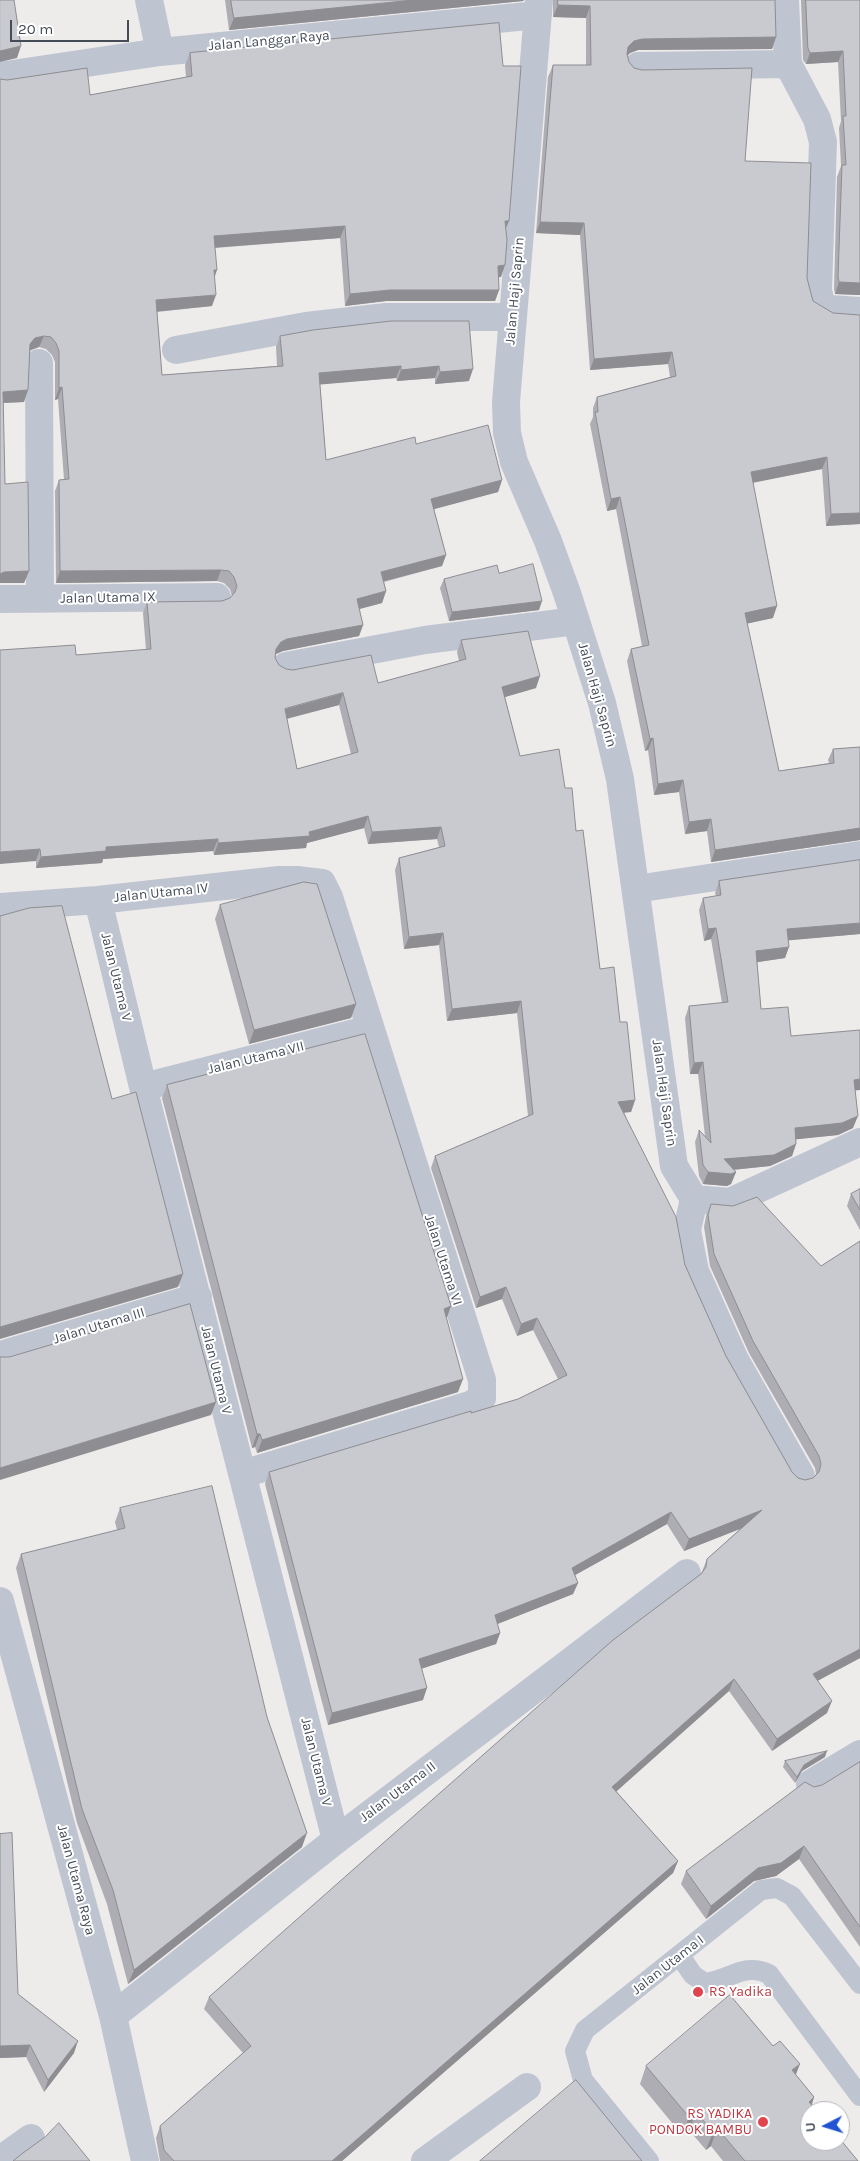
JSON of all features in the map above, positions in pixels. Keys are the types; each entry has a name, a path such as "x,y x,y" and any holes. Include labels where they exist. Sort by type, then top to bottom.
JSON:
{"street":[{"path":"150,0 160,52"},
{"path":"785,0 788,64 817,119 823,142 818,290 821,304 830,309 860,312"},
{"name":"Jalan Langgar Raya","path":"0,76 160,52 539,8"},
{"name":"Jalan Haji Saprin","path":"539,8 506,402 507,434 514,462 548,541 602,703 620,779 674,1166 694,1199"},
{"path":"638,66 788,64"},
{"path":"176,350 306,326 386,317 513,318"},
{"path":"40,363 40,599"},
{"name":"Jalan Utama IX","path":"0,599 217,597"},
{"path":"286,666 425,640 576,621"},
{"path":"636,889 860,855"},
{"name":"Jalan Utama IV","path":"0,907 98,900 279,880 322,883"},
{"name":"Jalan Utama VI","path":"243,1474 470,1405 482,1398 482,1380 370,1030 330,896 322,883"},
{"name":"Jalan Utama V","path":"98,900 143,1087 336,1840"},
{"name":"Jalan Utama VII","path":"143,1087 370,1030"},
{"path":"800,1476 735,1360 695,1271 686,1230 694,1199 730,1202 860,1142"},
{"name":"Jalan Utama III","path":"0,1355 198,1296"},
{"name":"Jalan Utama II","path":"113,2016 336,1840 687,1573"},
{"name":"Jalan Utama Raya","path":"0,1601 113,2016 145,2161"},
{"path":"810,1784 860,1754"},
{"path":"425,2161 527,2087"},
{"path":"0,2160 31,2138"}],"lane":[{"name":"Jalan Utama I","path":"649,2161 583,2080 575,2051 585,2030 761,1890 778,1888 792,1896 860,1984"},
{"path":"680,1956 693,1975 705,1983 720,1981 743,1970 756,1968 769,1974 860,2096"}],"building":[{"path":"0,0 14,0 21,46 0,51"},
{"path":"231,0 414,0 234,18"},
{"path":"558,0 775,0 776,37 642,39 634,41 628,47 627,54 629,62 634,68 642,70 752,68 745,161 811,163 807,278 813,301 833,313 860,315 860,513 831,514 827,457 751,472 777,606 745,613 779,771 834,763 833,749 860,747 860,828 715,850 711,819 689,822 683,780 658,784 653,738 650,739 631,649 649,645 620,497 611,499 595,412 598,412 597,397 676,376 672,352 594,359 584,223 540,222 553,65 591,65 590,6 558,5"},
{"path":"806,0 860,0 860,283 839,282 838,277 842,165 846,165 843,116 846,116 843,51 810,53 808,48"},
{"path":"499,23 503,66 521,66 509,221 505,221 507,240 505,265 498,266 499,290 390,290 350,294 345,226 214,236 217,270 214,270 216,295 156,300 162,375 283,366 280,336 313,330 391,321 469,321 473,369 440,372 439,366 401,370 401,366 319,373 326,460 415,437 416,444 488,425 502,480 431,499 446,555 381,572 386,591 357,599 363,625 287,639 281,642 276,649 275,658 279,665 293,670 371,655 378,683 466,659 461,640 528,631 540,676 502,687 520,756 559,749 565,788 572,788 576,831 583,830 600,969 614,967 620,1022 627,1022 635,1100 618,1102 676,1217 685,1265 726,1356 792,1472 798,1478 805,1480 813,1478 819,1472 821,1464 819,1456 753,1341 714,1254 708,1215 711,1204 733,1206 757,1197 821,1266 860,1241 860,1649 813,1674 832,1701 777,1739 734,1679 612,1787 678,1861 332,2161 174,2161 164,2150 160,2126 251,2046 209,1997 613,1640 701,1574 706,1567 707,1559 762,1510 689,1539 671,1512 572,1568 578,1583 495,1615 500,1633 419,1659 427,1688 332,1713 269,1472 471,1411 471,1413 518,1399 567,1375 537,1318 521,1324 506,1287 480,1297 435,1156 533,1114 521,1001 452,1009 443,933 409,937 399,858 445,846 441,827 372,832 368,816 309,832 310,836 218,843 218,839 106,847 106,851 41,857 40,849 0,852 0,650 75,645 76,655 151,649 147,602 222,601 230,598 237,586 234,577 229,571 221,570 60,571 59,480 69,479 62,387 59,388 59,351 51,337 44,336 35,338 30,344 28,390 3,392 5,484 28,482 29,571 4,572 0,574 0,79 7,80 87,68 90,95 192,76 190,53","holes":["343,693 358,752 297,769 285,709"]},
{"path":"533,564 542,601 452,612 444,579 497,565 499,573"},
{"path":"860,860 860,923 787,929 789,947 756,951 761,1009 788,1007 791,1036 860,1030 860,1079 854,1080 858,1116 842,1123 795,1128 796,1144 774,1155 724,1159 736,1172 731,1174 708,1172 703,1165 699,1130 711,1143 703,1062 694,1063 689,1006 728,1002 716,928 708,929 703,898 721,895 719,881"},
{"path":"304,882 317,884 356,1004 254,1030 220,905"},
{"path":"62,906 112,1099 136,1092 183,1274 0,1327 0,916 29,908"},
{"path":"365,1034 451,1306 444,1309 463,1379 262,1440 260,1434 257,1434 167,1085"},
{"path":"860,1189 860,1210 851,1194"},
{"path":"190,1304 216,1402 0,1468 0,1357 9,1357"},
{"path":"212,1486 267,1717 307,1833 134,1970 113,1890 82,1809 21,1554 125,1528 120,1508"},
{"path":"827,1751 804,1765 797,1777 785,1761"},
{"path":"860,1762 860,1927 804,1846 781,1863 758,1868 711,1906 686,1871 805,1782 814,1787 822,1785"},
{"path":"12,1833 18,1994 78,2041 48,2080 30,2045 0,2046 0,1834"},
{"path":"730,1995 773,2046 780,2041 800,2064 792,2070 814,2097 810,2101 800,2101 800,2151 850,2151 858,2161 745,2161 717,2128 713,2132 696,2112 689,2117 646,2066"},
{"path":"576,2080 642,2161 480,2161"},
{"path":"59,2123 90,2161 13,2161 45,2137"}],"place":[{"name":"RS Yadika","path":"698,1992"},
{"name":"RS YADIKA PONDOK BAMBU","path":"763,2122"}]}
